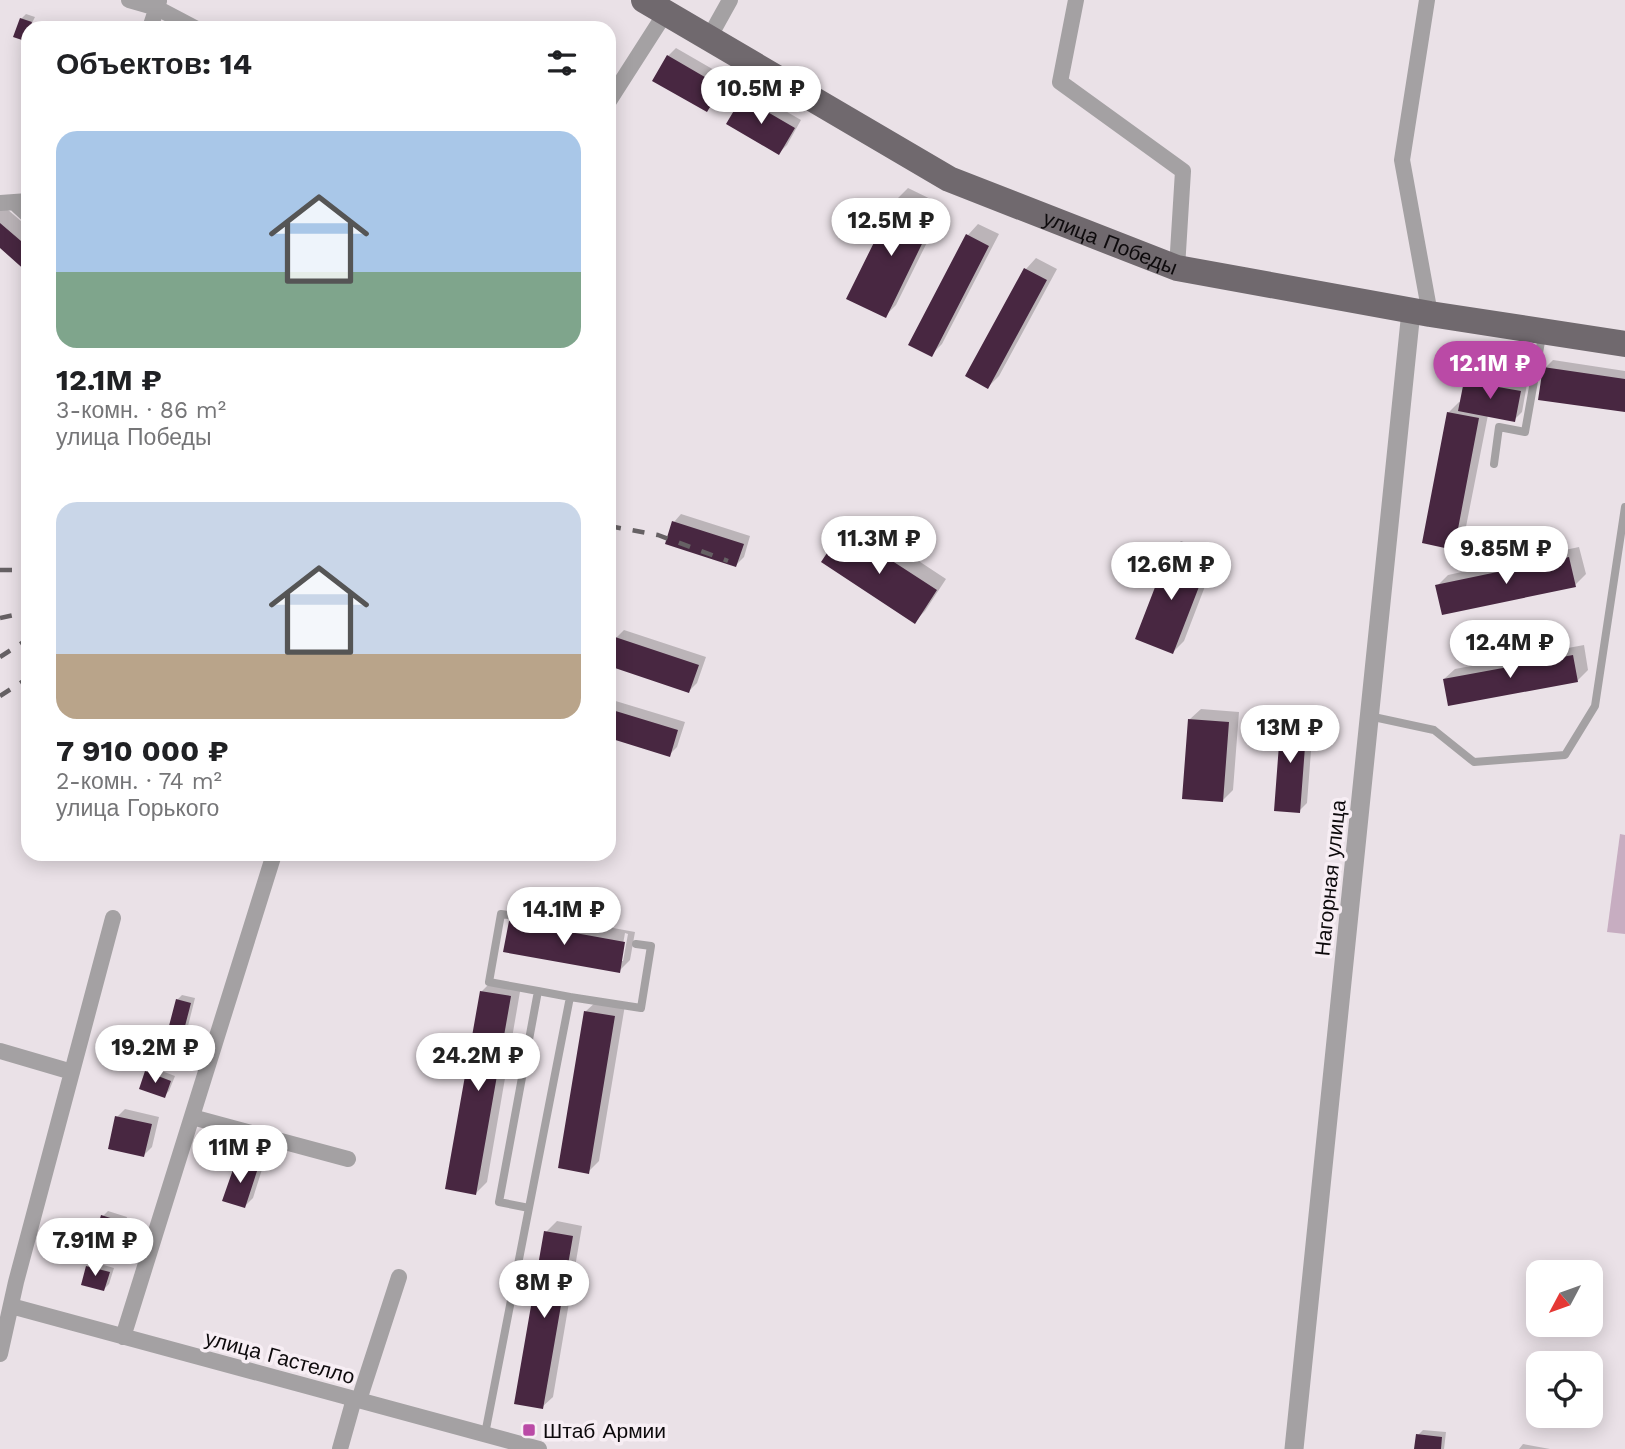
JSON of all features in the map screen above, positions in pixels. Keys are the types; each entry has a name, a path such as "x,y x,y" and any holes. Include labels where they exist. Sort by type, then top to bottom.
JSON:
{"main road":[{"name":"улица Победы","path":"655,6 949,178 1177,268 1421,313 1625,344"}],"street":[{"path":"129,0 158,4 184,21"},
{"path":"710,36 730,0"},
{"path":"1076,0 1060,82 1183,172 1177,268"},
{"name":"Нагорная улица","path":"1294,1449 1369,716 1421,313 1402,160 1427,0"},
{"path":"152,21 158,4"},
{"path":"616,87 655,6"},
{"path":"123,1336 272,861"},
{"path":"0,1354 11,1306 8,1280 72,1072 113,918"},
{"path":"0,1051 72,1072"},
{"path":"192,1117 348,1159"},
{"path":"341,1449 399,1277"},
{"name":"улица Гастелло","path":"11,1306 539,1449"}],"lane":[{"path":"1494,464 1499,427 1525,432 1544,330"},
{"path":"1369,716 1434,730 1474,762 1565,755 1595,706 1625,507"},
{"path":"523,917 501,914 489,982 641,1008 651,946 636,944"},
{"path":"529,1208 499,1202 538,991"},
{"path":"485,1434 570,997"}],"shaded area":[{"path":"1620,834 1625,835 1625,934 1607,932"}],"building":[{"path":"20,18 29,21 21,21 21,40 13,37"},
{"path":"667,55 722,87 707,112 652,81"},
{"path":"742,97 795,128 779,155 726,124"},
{"path":"896,198 935,217 886,318 846,299"},
{"path":"0,223 21,241 21,267 0,248"},
{"path":"966,234 989,246 932,357 908,345"},
{"path":"1024,268 1047,280 988,389 965,376"},
{"path":"1543,367 1625,379 1625,412 1538,400"},
{"path":"1464,381 1521,391 1515,422 1458,411"},
{"path":"1447,412 1479,418 1454,550 1422,543"},
{"path":"672,521 744,544 736,567 665,544"},
{"path":"843,529 937,590 915,624 821,562"},
{"path":"1169,551 1207,566 1173,654 1135,639"},
{"path":"1569,557 1576,587 1442,615 1435,585"},
{"path":"616,637 699,665 689,693 616,668"},
{"path":"1573,655 1578,682 1448,706 1443,679"},
{"path":"616,711 678,730 670,757 616,740"},
{"path":"1281,718 1307,720 1300,813 1274,811"},
{"path":"1188,719 1229,722 1223,802 1182,799"},
{"path":"509,921 625,942 620,973 503,952"},
{"path":"480,991 511,996 476,1195 445,1189"},
{"path":"176,999 191,1003 179,1049 164,1045"},
{"path":"584,1011 615,1016 589,1174 558,1168"},
{"path":"145,1071 171,1081 165,1098 139,1089"},
{"path":"115,1116 152,1124 144,1157 108,1149"},
{"path":"236,1161 258,1168 245,1208 222,1201"},
{"path":"101,1215 123,1222 119,1239 96,1233"},
{"path":"544,1231 573,1236 543,1409 514,1404"},
{"path":"86,1266 110,1272 104,1291 81,1285"},
{"path":"1416,1434 1442,1437 1441,1449 1414,1449"}],"railway":[{"path":"616,527 658,535 728,561"},
{"path":"0,570 21,570"},
{"path":"0,618 21,614"},
{"path":"0,657 21,644"},
{"path":"0,696 21,682"}],"place":[{"name":"Штаб Армии","path":"529,1430"}]}
